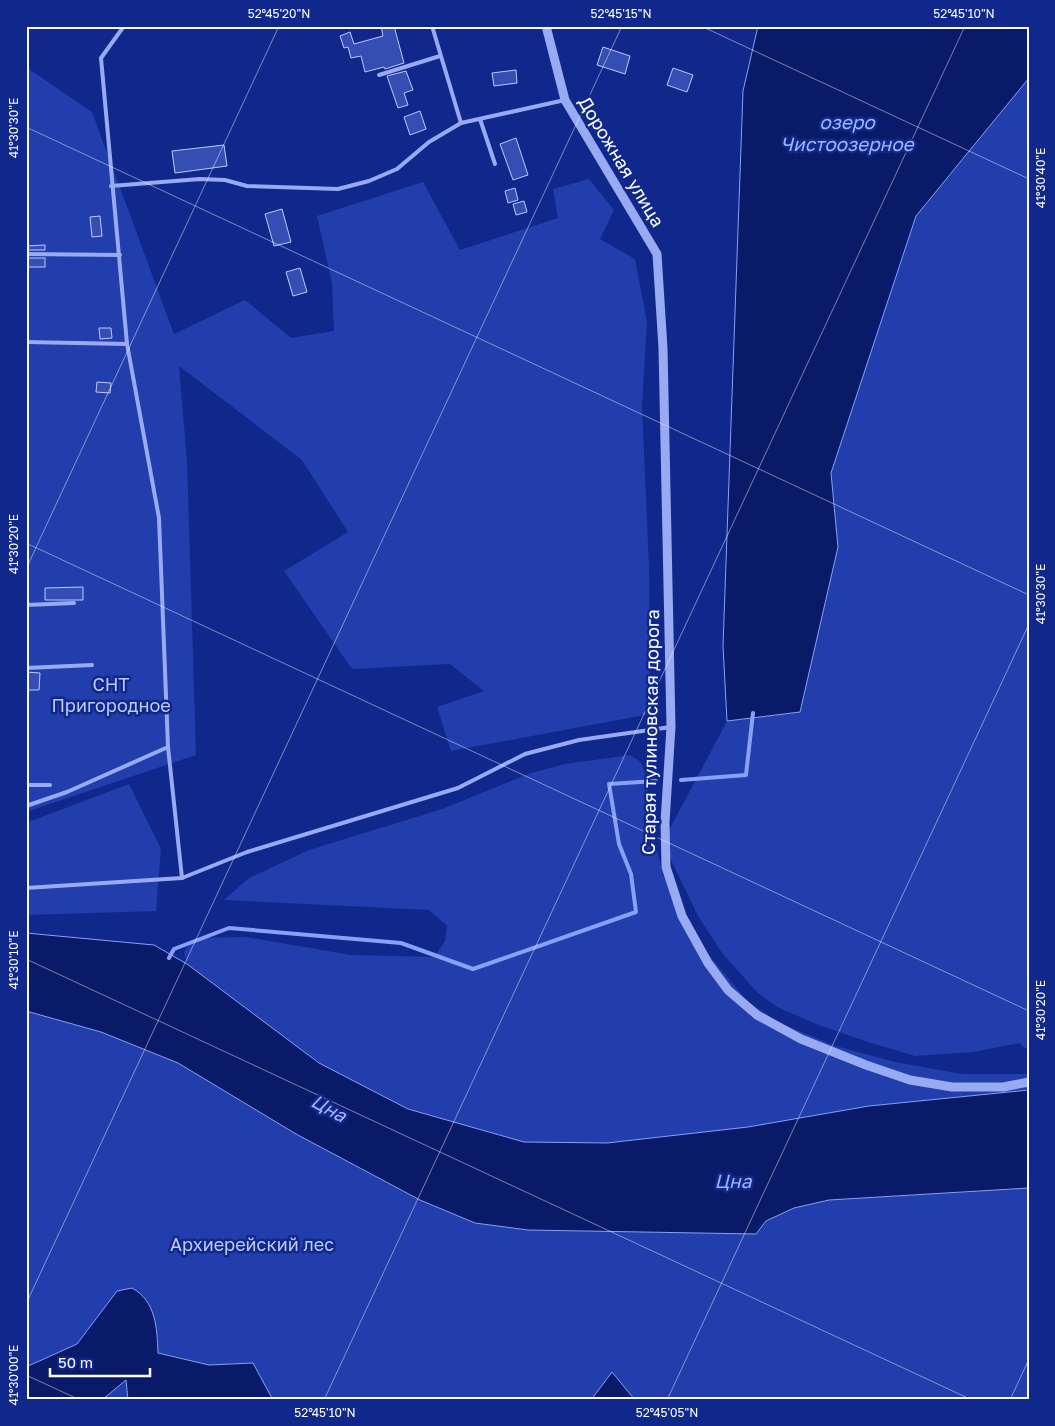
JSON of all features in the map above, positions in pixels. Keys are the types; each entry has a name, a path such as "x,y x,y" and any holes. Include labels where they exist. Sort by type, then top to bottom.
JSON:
{"street":[{"name":"Дорожная улица","path":"546,26 564,100 657,254"},
{"name":"Старая тулиновская дорога","path":"657,254 663,348 672,727 665,822 666,867 682,916 708,963 728,990 757,1015 787,1032 832,1052 910,1080 952,1087 1003,1087 1029,1082"}],"lane":[{"path":"124,26 101,58 127,344 159,518 168,747 182,878"},
{"path":"432,26 462,123"},
{"path":"379,75 440,56"},
{"path":"112,186 200,178 225,180 247,186 338,188 369,181 397,169 429,142 462,123 564,100"},
{"path":"480,119 495,164"},
{"path":"26,254 120,255"},
{"path":"26,342 127,344"},
{"path":"26,605 74,604"},
{"path":"26,668 92,666"},
{"path":"26,888 182,878 247,852 458,788 525,754 579,740 672,727"},
{"path":"26,806 66,792 168,747"},
{"path":"26,785 50,785"}],"green space":[{"name":"СНТ Пригородное","path":"26,67 92,112 174,334 245,300 291,338 334,331 332,283 317,216 423,182 460,250 558,218 553,189 589,179 614,210 600,239 635,259 647,322 642,405 649,568 650,714 451,751 437,707 484,691 450,664 352,669 284,571 348,532 302,460 179,366 187,461 196,755 26,812"},
{"path":"1029,78 1029,1051 1019,1043 973,1052 915,1056 816,1024 777,1007 758,993 722,953 698,916 672,862 669,854 667,834 727,721 800,711 838,547 831,473 916,216"},
{"path":"630,755 641,762 645,773 655,842 663,875 704,949 748,1002 782,1024 836,1046 895,1062 962,1074 1029,1074 1029,1090 869,1106 748,1127 607,1143 524,1142 408,1109 319,1063 187,964 184,952 195,938 246,937 351,955 434,957 445,941 447,926 429,910 224,900 249,878 309,850 442,809 531,773 565,764"},
{"path":"129,784 161,849 156,911 26,915 26,823"},
{"name":"Архиерейский лес","path":"26,1011 101,1032 178,1063 296,1134 420,1200 475,1223 528,1230 756,1234 766,1221 794,1208 829,1200 1029,1188 1029,1400 635,1400 626,1391 596,1394 591,1400 273,1400 253,1363 209,1365 158,1353 158,1335 117,1291 77,1344 26,1367"},
{"path":"126,1379 128,1400 99,1400 103,1399"}],"water":[{"name":"озеро Чистоозерное","path":"758,26 1029,26 1029,78 916,216 831,473 838,547 800,712 727,721 723,646 743,91"},
{"name":"Цна","path":"26,933 154,945 187,964 319,1063 408,1109 524,1142 607,1143 748,1127 869,1106 1029,1090 1029,1188 829,1200 794,1208 766,1221 756,1234 528,1230 475,1223 420,1200 296,1134 178,1063 101,1032 26,1011"},
{"path":"132,1288 146,1300 151,1308 156,1325 158,1353 209,1365 253,1363 273,1400 128,1400 126,1380 103,1399 26,1400 26,1367 77,1344 117,1291"},
{"path":"612,1372 635,1400 591,1400"}],"building":[{"path":"381,26 394,26 404,63 385,69 384,67 365,72 361,56 351,58 348,47 344,48 340,36 350,32 354,44 383,36"},
{"path":"603,47 630,56 625,74 597,65"},
{"path":"673,68 693,75 687,92 667,85"},
{"path":"516,70 517,83 494,86 492,73"},
{"path":"406,71 413,90 404,93 408,105 398,108 387,76"},
{"path":"420,111 426,129 410,135 404,117"},
{"path":"516,138 528,175 513,180 500,144"},
{"path":"224,145 227,166 175,173 172,151"},
{"path":"515,188 518,200 508,203 505,191"},
{"path":"524,201 527,212 516,215 513,204"},
{"path":"282,209 291,242 274,246 265,214"},
{"path":"100,216 102,236 92,237 90,217"},
{"path":"45,245 45,250 26,250 26,246"},
{"path":"26,258 45,258 45,267 26,267"},
{"path":"300,268 307,292 293,296 286,272"},
{"path":"99,328 111,328 112,338 100,339"},
{"path":"97,382 111,383 110,393 96,392"},
{"path":"83,587 83,600 45,600 45,588"},
{"path":"26,672 40,673 39,690 26,690"}],"waterway":[{"path":"681,780 746,775 753,713"},
{"path":"169,958 174,949 229,928 401,943 473,969 636,912 631,874 619,844 609,784 656,781"}]}
